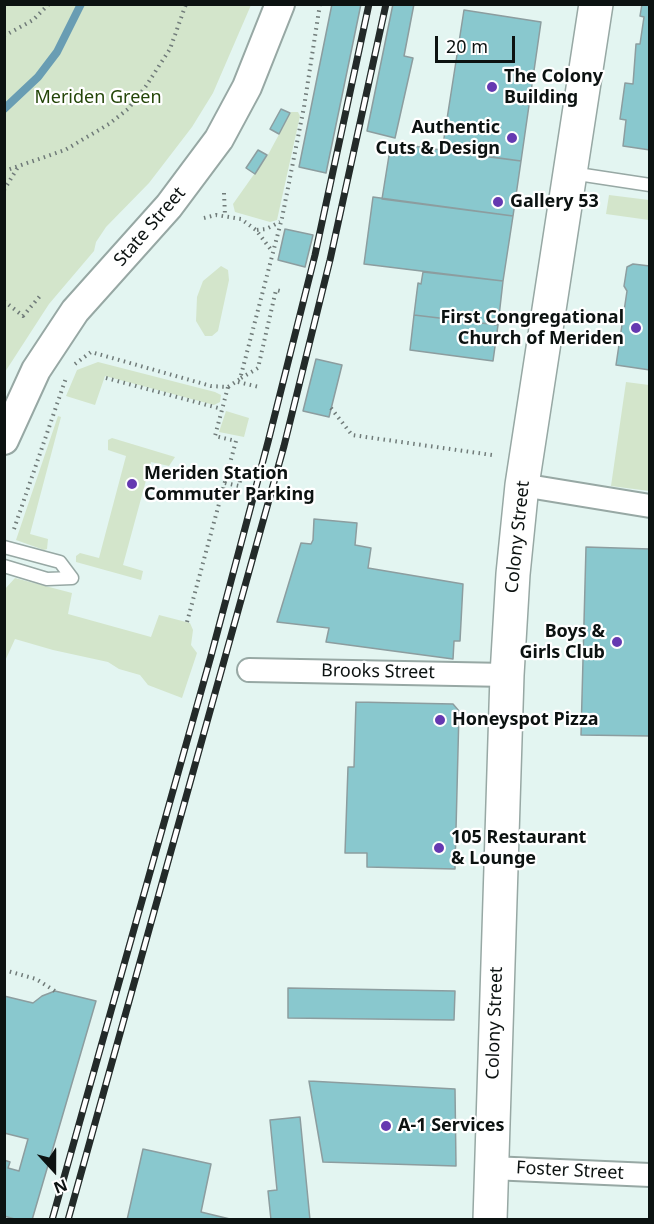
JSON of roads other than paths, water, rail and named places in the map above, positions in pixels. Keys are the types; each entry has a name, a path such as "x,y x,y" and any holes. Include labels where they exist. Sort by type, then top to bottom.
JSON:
{"main road":[{"name":"Colony Street","path":"490,1220 507,675 522,485 596,4"}],"street":[{"name":"State Street","path":"4,440 36,370 70,318 169,206 219,139 248,87 280,4"},
{"path":"522,485 650,506"},
{"name":"Brooks Street","path":"249,670 507,675"},
{"name":"Foster Street","path":"490,1168 650,1175"}],"lane":[{"path":"570,173 650,184"},
{"path":"4,547 60,562 72,578 47,579 4,566"}],"waterway":[{"path":"4,109 38,77 57,52 81,4"}],"railway":[{"path":"52,1220 211,656 268,442 315,255 369,4"},
{"path":"68,1220 284,446 330,260 386,4"}],"place":[{"name":"The Colony Building","path":"492,87"},
{"name":"Authentic Cuts & Design","path":"512,138"},
{"name":"Gallery 53","path":"498,202"},
{"name":"First Congregational Church of Meriden","path":"636,328"},
{"name":"Meriden Station Commuter Parking","path":"132,484"},
{"name":"Boys & Girls Club","path":"617,642"},
{"name":"Honeyspot Pizza","path":"440,720"},
{"name":"105 Restaurant & Lounge","path":"439,848"},
{"name":"A-1 Services","path":"386,1126"}],"park label":[{"name":"Meriden Green","path":"98,98"}]}
